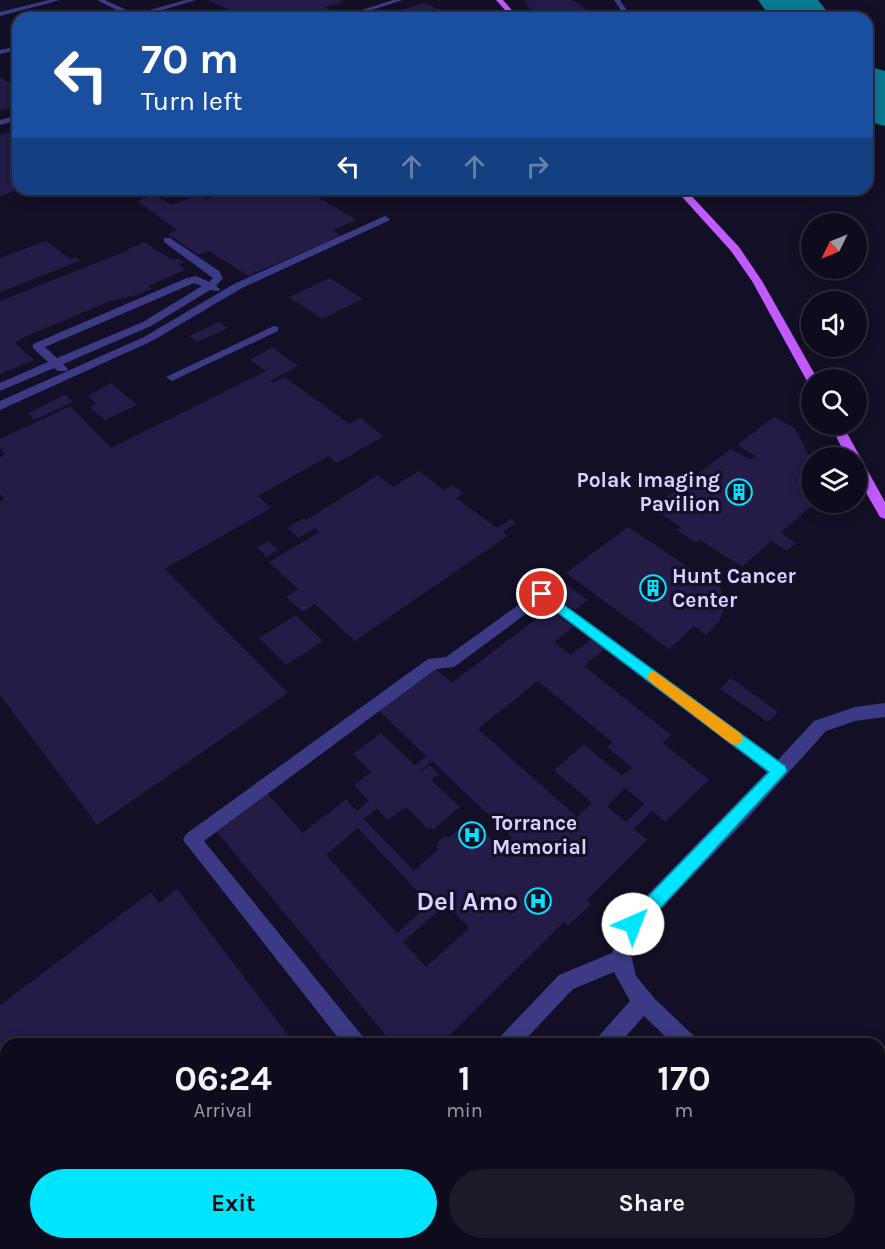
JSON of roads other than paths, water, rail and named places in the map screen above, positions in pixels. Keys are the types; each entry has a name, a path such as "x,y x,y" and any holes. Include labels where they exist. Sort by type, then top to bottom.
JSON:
{"main road":[{"path":"499,0 510,12"},
{"path":"686,195 711,221 751,273 806,369"},
{"path":"867,482 885,514"}],"street":[{"path":"0,15 57,0"},
{"path":"100,0 122,12"},
{"path":"149,12 193,0"},
{"path":"360,12 400,0"},
{"path":"0,406 147,339 238,286 385,219"},
{"path":"0,387 147,324 210,286 218,278 215,273 167,240"},
{"path":"68,375 37,346 191,280 196,279 225,294"},
{"path":"172,377 274,329"},
{"path":"351,1038 192,840 433,663 449,663 542,594 779,771"},
{"path":"682,1038 644,1001 625,974 621,959 625,941 633,924 820,726 855,714 885,710"},
{"path":"513,1038 566,982 621,959"},
{"path":"610,1038 644,1001"}],"place":[{"name":"Polak Imaging Pavilion","path":"739,492"},
{"name":"Hunt Cancer Center","path":"653,588"},
{"name":"Torrance Memorial","path":"472,835"},
{"name":"Del Amo","path":"538,901"}]}
